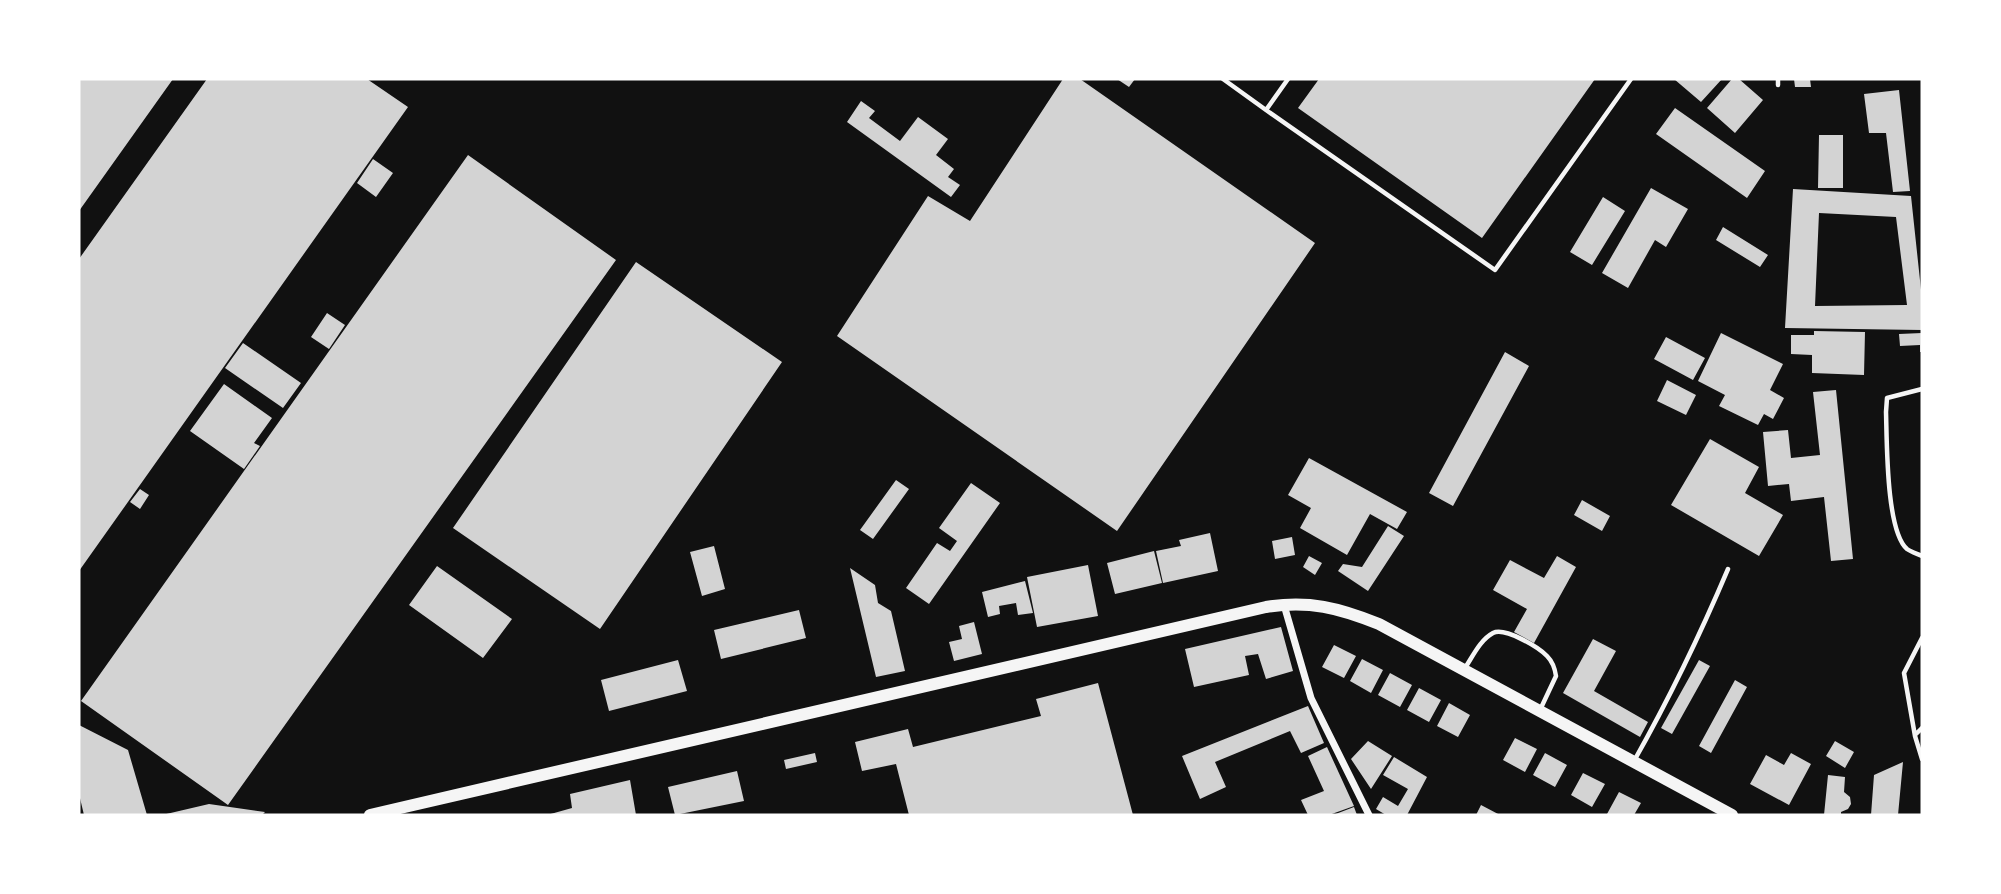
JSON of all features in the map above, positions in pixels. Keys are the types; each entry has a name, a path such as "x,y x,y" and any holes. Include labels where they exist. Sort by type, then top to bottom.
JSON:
{"main road":[{"path":"370,815 1284,604 1311,604 1352,613 1385,627 1732,815"}],"street":[{"path":"1284,604 1311,698 1368,813 1375,815"}],"lane":[{"path":"1223,79 1496,270 1631,79"},
{"path":"1266,110 1288,79"},
{"path":"1778,79 1778,85"},
{"path":"1922,389 1887,398 1886,412 1891,506 1897,532 1907,549 1922,556"},
{"path":"1634,762 1701,631 1728,569"},
{"path":"1464,670 1483,640 1492,633 1507,632 1528,643 1547,656 1556,672 1540,711"},
{"path":"1922,638 1905,673 1915,736 1922,759"},
{"path":"1915,736 1922,728"}],"building":[{"path":"79,79 173,79 79,211"},
{"path":"207,79 367,79 408,107 79,571 79,259"},
{"path":"1063,79 1080,79 1315,243 1117,531 837,336 928,196 970,221"},
{"path":"1117,79 1135,79 1129,87"},
{"path":"1319,79 1595,79 1482,238 1298,108"},
{"path":"1674,79 1722,79 1701,102"},
{"path":"1732,79 1739,79 1763,100 1735,133 1707,108"},
{"path":"1794,79 1810,79 1811,87 1795,87"},
{"path":"1899,90 1910,191 1893,192 1886,133 1869,133 1864,94"},
{"path":"861,101 875,111 869,118 900,141 918,117 948,139 936,155 954,169 948,177 960,185 951,197 847,122"},
{"path":"1675,108 1765,171 1747,198 1656,134"},
{"path":"1819,135 1843,135 1843,188 1818,188"},
{"path":"468,155 616,260 228,805 81,701"},
{"path":"373,159 393,173 376,197 357,183"},
{"path":"1651,188 1688,209 1666,247 1655,240 1628,288 1602,273"},
{"path":"1793,189 1911,196 1922,299 1922,330 1785,328","holes":["1819,213 1896,217 1907,305 1815,306"]},
{"path":"1603,197 1625,211 1592,265 1570,252"},
{"path":"1723,227 1768,255 1760,267 1716,240"},
{"path":"636,262 782,362 600,629 453,528"},
{"path":"327,313 345,325 329,349 311,337"},
{"path":"1814,331 1865,332 1864,375 1812,373 1812,355 1791,354 1791,335 1814,335"},
{"path":"1721,333 1783,364 1770,390 1784,398 1773,419 1764,414 1758,425 1719,406 1725,395 1698,381"},
{"path":"1922,333 1922,352 1920,345 1900,346 1899,334"},
{"path":"1666,337 1705,358 1693,380 1654,359"},
{"path":"243,343 301,383 283,408 225,368"},
{"path":"1505,352 1529,366 1453,506 1429,493"},
{"path":"1667,380 1696,395 1686,415 1657,401"},
{"path":"224,384 272,418 254,443 260,446 244,469 190,431"},
{"path":"1836,390 1853,559 1831,561 1824,497 1791,501 1789,484 1768,486 1763,432 1788,430 1791,458 1820,455 1813,392"},
{"path":"1710,439 1759,467 1745,493 1783,515 1759,556 1671,505"},
{"path":"1309,458 1407,512 1397,529 1370,514 1347,555 1300,528 1311,508 1288,495"},
{"path":"896,480 909,489 873,539 860,530"},
{"path":"971,483 1000,503 929,604 906,588 937,543 950,551 957,541 939,528"},
{"path":"140,489 149,495 140,509 130,502"},
{"path":"1582,500 1610,516 1602,531 1574,515"},
{"path":"1388,526 1404,536 1368,591 1338,571 1343,564 1362,567"},
{"path":"1210,533 1218,571 1163,583 1156,551 1181,546 1179,540"},
{"path":"1292,537 1295,555 1275,559 1272,541"},
{"path":"714,546 725,589 702,596 690,552"},
{"path":"1154,551 1162,583 1115,594 1107,563"},
{"path":"1309,556 1322,563 1315,575 1303,567"},
{"path":"1557,556 1576,567 1534,643 1514,632 1527,609 1493,590 1510,560 1544,578"},
{"path":"1088,565 1098,616 1037,627 1027,577"},
{"path":"437,566 512,619 483,658 409,605"},
{"path":"850,568 875,585 878,603 891,611 905,671 876,677"},
{"path":"1025,581 1033,613 1018,615 1016,603 999,606 1000,614 988,617 982,592"},
{"path":"799,610 806,638 721,659 714,630"},
{"path":"974,622 982,654 954,661 949,642 962,639 959,626"},
{"path":"1281,627 1293,671 1266,679 1258,654 1245,656 1249,675 1194,687 1185,649"},
{"path":"1593,639 1616,651 1594,691 1648,722 1640,737 1563,693"},
{"path":"1334,645 1356,656 1344,678 1322,667"},
{"path":"1362,659 1383,670 1371,693 1350,681"},
{"path":"678,660 687,691 609,711 601,680"},
{"path":"1699,660 1710,666 1672,734 1661,728"},
{"path":"1390,673 1412,685 1400,707 1378,695"},
{"path":"1735,680 1747,687 1711,753 1699,746"},
{"path":"1098,683 1133,815 909,815 896,764 862,771 855,742 908,729 913,747 1041,716 1036,699"},
{"path":"1419,688 1441,700 1429,722 1407,710"},
{"path":"1449,703 1470,715 1458,737 1437,726"},
{"path":"1308,706 1324,743 1301,753 1290,731 1215,762 1226,787 1200,799 1182,756"},
{"path":"79,725 128,750 147,815 84,815 79,794"},
{"path":"1515,738 1537,749 1525,772 1503,760"},
{"path":"1368,741 1392,756 1371,789 1351,759"},
{"path":"1835,741 1854,752 1845,768 1826,756"},
{"path":"1327,747 1354,806 1329,815 1308,815 1301,800 1324,791 1308,756"},
{"path":"815,753 817,762 786,769 784,760"},
{"path":"1545,753 1567,765 1555,787 1533,775"},
{"path":"1791,753 1811,764 1789,805 1750,784 1766,755 1784,765"},
{"path":"1394,757 1427,777 1407,815 1386,815 1376,809 1383,797 1398,806 1408,789 1383,775"},
{"path":"1903,762 1898,815 1871,815 1874,775"},
{"path":"737,771 744,801 675,815 668,787"},
{"path":"1583,773 1605,784 1592,807 1571,795"},
{"path":"1828,775 1845,777 1844,792 1850,797 1851,804 1841,815 1824,815"},
{"path":"630,780 636,815 547,815 572,808 570,794"},
{"path":"1619,792 1641,803 1634,815 1607,814"},
{"path":"209,804 265,812 262,815 162,815"},
{"path":"1481,805 1500,815 1476,815"},
{"path":"1354,807 1357,815 1333,815"}]}
